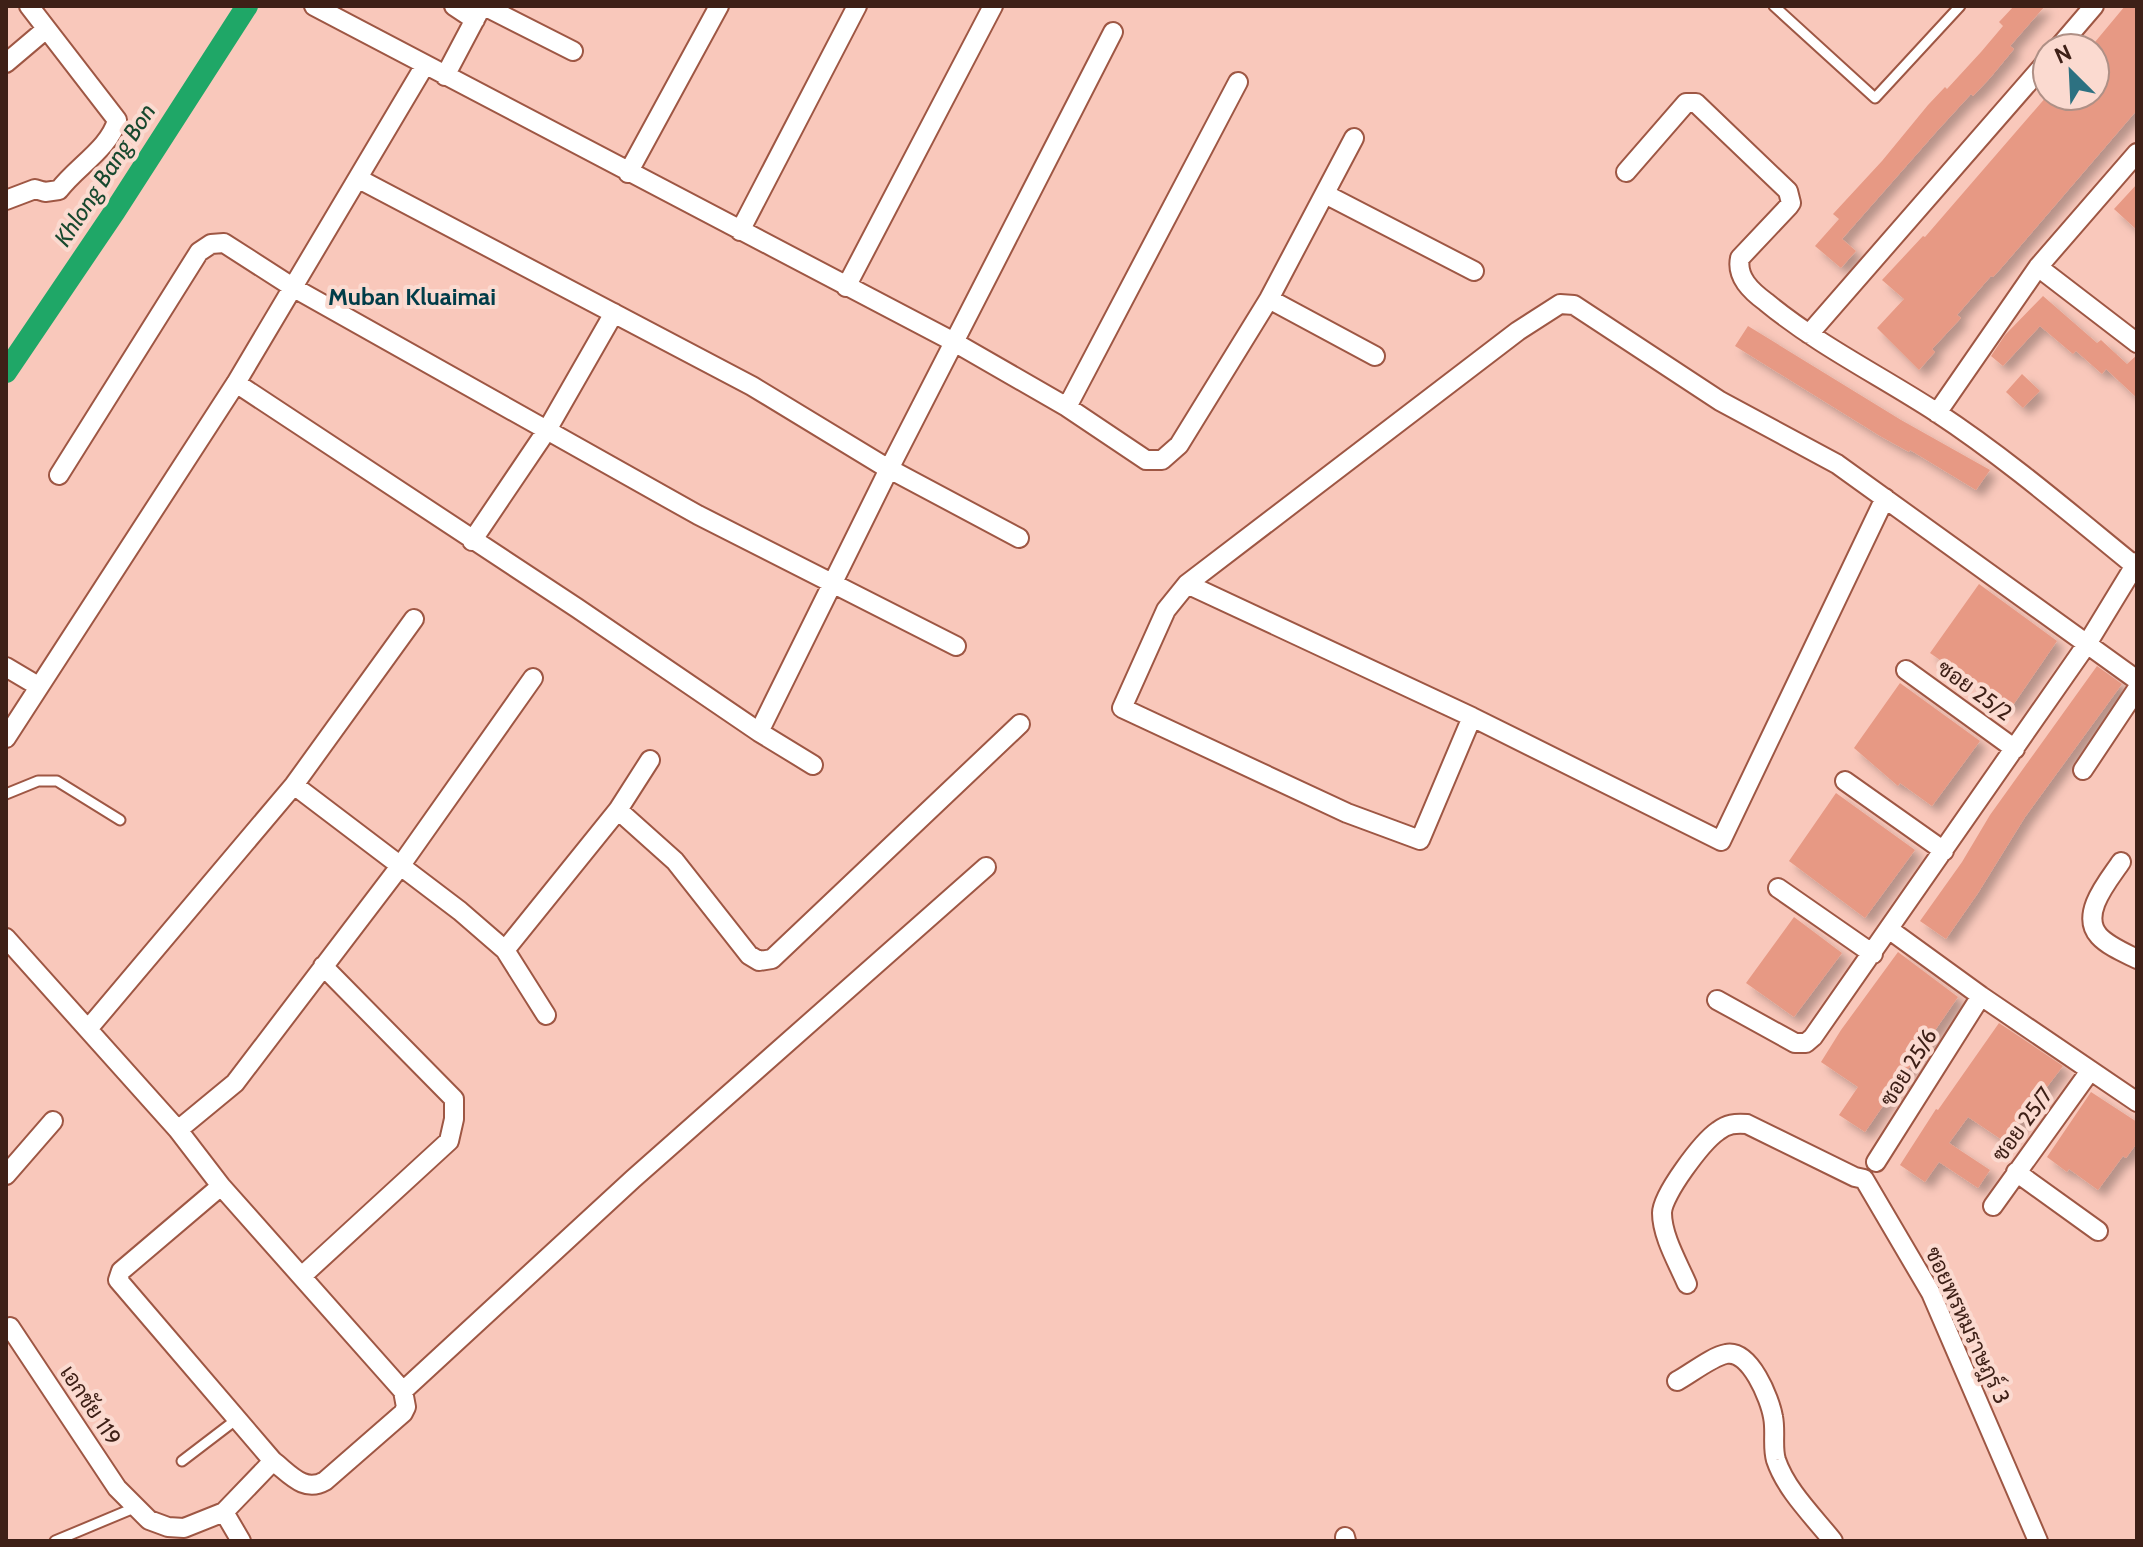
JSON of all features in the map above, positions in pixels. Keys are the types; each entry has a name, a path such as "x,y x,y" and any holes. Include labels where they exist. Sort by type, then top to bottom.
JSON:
{"street":[{"path":"6,200 35,189 45,192 59,190 114,133 117,120 29,6"},
{"path":"314,6 954,342 1067,407 1146,460 1162,460 1179,445 1269,299 1354,138"},
{"path":"454,6 481,11 573,51"},
{"path":"628,173 719,6"},
{"path":"740,231 857,6"},
{"path":"846,287 993,6"},
{"path":"2072,32 2094,6"},
{"path":"445,76 481,11"},
{"path":"6,63 45,30"},
{"path":"759,732 889,469 1113,32"},
{"path":"6,738 236,383 425,65"},
{"path":"1809,334 2031,79"},
{"path":"1067,407 1238,82"},
{"path":"1626,172 1686,103 1696,103 1788,191 1791,203 1740,258 1738,267 1742,278 1765,302 1809,334 1937,413 2006,462 2136,564 2087,644 1813,1037 1806,1043 1795,1043 1717,1000"},
{"path":"1937,413 2038,267 2137,153"},
{"path":"359,179 752,386 889,469 1019,538"},
{"path":"1325,194 1474,271"},
{"path":"59,475 199,252 211,244 224,243 294,288 547,430 833,586 956,646"},
{"path":"2038,267 2137,343"},
{"path":"1269,299 1375,356"},
{"path":"1472,717 1420,840 1347,813 1122,708 1166,610 1187,584 1518,331 1560,304 1574,305 1720,401 1837,464 2137,680"},
{"path":"472,541 547,430 614,313"},
{"path":"236,383 813,765"},
{"path":"1187,584 1472,717 1721,841 1885,498"},
{"path":"88,1029 294,785 414,619"},
{"path":"6,667 38,686"},
{"name":"ซอย 25/2","path":"1906,670 2015,749"},
{"path":"178,1130 235,1083 401,865 533,678"},
{"path":"2083,770 2137,689"},
{"path":"618,810 675,861 749,955 759,961 772,959 1020,724"},
{"path":"505,950 618,810 650,760"},
{"path":"1845,781 1944,851"},
{"path":"294,785 401,865 505,950 546,1015"},
{"path":"2121,862 2095,902 2093,922 2098,935 2137,959"},
{"path":"403,1391 633,1179 986,867"},
{"path":"1778,888 1873,954"},
{"path":"1890,930 2137,1102"},
{"path":"6,938 178,1130 221,1186 403,1391 406,1407 403,1413 315,1486 301,1484 273,1461 118,1280 121,1271 221,1186"},
{"path":"302,1276 449,1141 454,1119 454,1099 323,966"},
{"name":"ซอย 25/6","path":"1876,1162 1981,996"},
{"name":"ซอย 25/7","path":"1993,1206 2090,1071"},
{"path":"6,1175 53,1121"},
{"name":"ซอยพรหมราษฎร์ 3","path":"1687,1284 1662,1218 1662,1204 1704,1143 1718,1131 1732,1123 1747,1124 1864,1179 1931,1293 2038,1541"},
{"path":"2016,1172 2098,1231"},
{"name":"เอกชัย 119","path":"10,1327 117,1488 134,1508"},
{"path":"1677,1381 1725,1354 1737,1354 1749,1364 1764,1386 1773,1417 1776,1460 1793,1489 1833,1541"},
{"path":"134,1508 167,1534 224,1512 273,1461"},
{"path":"224,1512 241,1541"}],"lane":[{"path":"1776,7 1875,98 1960,6"},
{"path":"6,794 38,781 57,781 120,820"},
{"path":"182,1461 237,1419"},
{"path":"55,1541 134,1508"}],"building":[{"path":"2014,6 2045,6 2010,46 2014,49 1990,78 1973,96 1971,94 1842,239 1856,251 1841,268 1815,246 1839,219 1833,214 1928,105 1981,52 2003,26 1999,22"},
{"path":"2125,6 2137,6 2137,110 1957,315 1961,318 1932,349 1935,352 1919,370 1877,328 1904,299 1882,280 1925,237 2033,112 2111,112 2111,32 2103,32"},
{"path":"2137,184 2137,230 2114,209"},
{"path":"2043,296 2097,343 2101,340 2127,364 2137,355 2137,398 2106,369 2102,374 2040,326 2003,366 1991,356 2005,335"},
{"path":"1748,326 1901,420 1990,470 1976,490 1910,450 1880,436 1735,346"},
{"path":"2022,374 2040,391 2023,408 2006,392"},
{"path":"1979,584 2057,641 2011,708 1953,664 1950,667 1930,653"},
{"path":"2097,666 2122,684 2025,817 1946,939 1920,921 1962,862 1990,815"},
{"path":"1900,683 1980,741 1932,806 1900,783 1898,786 1854,748"},
{"path":"1836,793 1915,850 1865,918 1789,861"},
{"path":"1794,917 1842,953 1794,1017 1746,983"},
{"path":"1898,952 1958,997 1865,1132 1839,1115 1858,1087 1821,1062"},
{"path":"1999,1023 2063,1066 2005,1142 1968,1117 1949,1143 1990,1170 1978,1188 1939,1162 1925,1182 1900,1165 1936,1109"},
{"path":"2091,1092 2137,1122 2137,1143 2126,1158 2123,1156 2098,1190 2047,1157"}],"waterway":[{"name":"Khlong Bang Bon","path":"6,372 115,211 247,6"}],"district":[{"name":"Muban Kluaimai","path":"412,297"}]}
